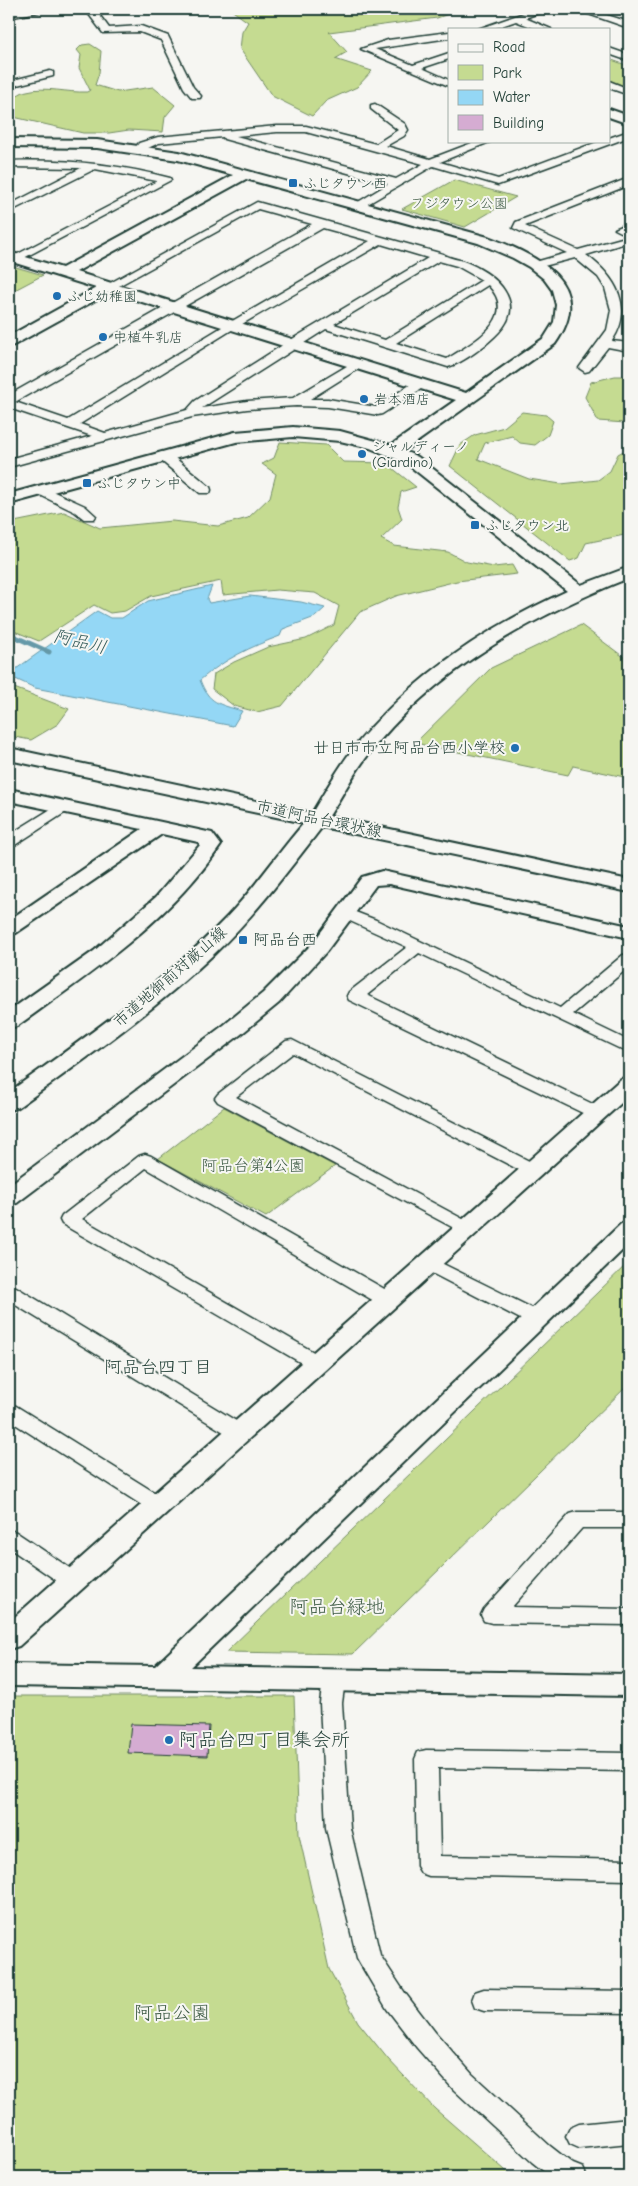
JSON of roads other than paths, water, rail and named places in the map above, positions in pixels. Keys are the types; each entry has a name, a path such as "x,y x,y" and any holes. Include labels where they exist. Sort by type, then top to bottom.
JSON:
{"street":[{"path":"9,15 38,9"},
{"path":"90,9 106,31 141,29 165,38 189,88 196,96"},
{"path":"486,28 544,9"},
{"path":"579,9 629,25"},
{"path":"515,18 543,28"},
{"path":"448,35 388,43 366,49 448,83"},
{"path":"610,51 629,58"},
{"path":"413,68 448,56"},
{"path":"9,84 50,74"},
{"path":"610,84 629,92 616,96"},
{"path":"375,107 401,126 403,130 400,134 377,147"},
{"path":"610,113 629,120"},
{"path":"139,149 143,145 158,140 277,129 306,129 377,147 498,182 607,142"},
{"path":"218,134 397,183"},
{"path":"610,141 629,134"},
{"path":"360,206 431,163 484,142"},
{"path":"9,144 68,143 139,149 178,156 483,240 512,252 536,265 553,281 563,298 564,315 562,324 555,335 541,349 393,451"},
{"path":"9,164 51,163 94,166 130,170 166,180 13,257"},
{"path":"9,209 94,166"},
{"path":"64,273 245,174"},
{"path":"585,368 614,329 616,316 614,296 602,274 576,254 519,228 520,224 629,181"},
{"path":"9,342 258,205 439,256 476,271 489,280 502,296 506,306 504,317 491,334 448,363 325,325"},
{"path":"9,402 323,223"},
{"path":"629,226 621,229 629,234"},
{"path":"536,265 629,239"},
{"path":"69,424 380,240"},
{"path":"191,413 199,404 293,344 439,256"},
{"path":"13,257 468,399"},
{"path":"387,344 489,280"},
{"path":"603,343 629,347"},
{"path":"296,402 357,364"},
{"path":"9,463 191,413 247,405 296,402 328,403 378,411 420,384"},
{"path":"9,402 106,437"},
{"path":"9,499 226,439 283,432 340,436 367,442 412,460 579,592"},
{"path":"9,450 29,458"},
{"path":"164,456 206,490"},
{"path":"41,490 90,516"},
{"name":"市道地御前対厳山線","path":"9,1103 133,1012 195,960 262,891 318,818 363,749 393,716 427,685 498,634 579,592 629,572"},
{"name":"市道阿品台環状線","path":"9,754 318,818 629,886"},
{"path":"9,795 205,836 211,845 163,901 101,956 9,1020"},
{"path":"9,842 64,806"},
{"path":"9,929 160,827"},
{"path":"9,1197 258,1008 304,965 369,881 382,877 629,932"},
{"path":"345,914 364,920 629,1048"},
{"path":"418,946 355,996 597,1113"},
{"path":"562,1015 629,958"},
{"path":"467,1230 224,1098 292,1044 533,1170"},
{"path":"9,1638 629,1084"},
{"path":"317,1363 69,1220 145,1160 388,1300"},
{"path":"161,1678 629,1230"},
{"path":"428,1264 537,1319"},
{"path":"9,1292 240,1432"},
{"path":"9,1411 158,1505"},
{"path":"629,1520 577,1520 492,1615 629,1617"},
{"path":"9,1538 73,1581"},
{"path":"9,1675 629,1685"},
{"path":"334,1680 331,1703 338,1828 370,1958 396,2001 426,2040 463,2082 542,2154 564,2172 574,2177"},
{"path":"629,1762 426,1759 429,1866 629,1870"},
{"path":"484,2000 629,2002"},
{"path":"579,2136 629,2131"}],"water":[{"path":"212,586 207,599 209,603 250,596 301,602 325,608 315,617 283,629 280,636 248,649 228,660 200,680 211,699 242,711 233,726 35,688 9,676 9,674 97,611 110,618 122,618 148,601"}],"waterway":[{"name":"阿品川","path":"9,634 49,652"}],"railway":[{"path":"9,10 14,9"}],"place":[{"name":"ふじタウン西","path":"293,183"},
{"name":"ふじ幼稚園","path":"57,296"},
{"name":"中植牛乳店","path":"103,337"},
{"name":"岩本酒店","path":"364,399"},
{"name":"ジャルディーノ (Giardino)","path":"362,454"},
{"name":"ふじタウン中","path":"87,483"},
{"name":"ふじタウン北","path":"475,525"},
{"name":"廿日市市立阿品台西小学校","path":"515,748"},
{"name":"阿品台西","path":"243,940"},
{"name":"阿品台四丁目集会所","path":"169,1740"}],"district":[{"name":"阿品台四丁目","path":"158,1367"}],"park label":[{"name":"フジタウン公園","path":"459,203"},
{"name":"阿品台第4公園","path":"253,1166"},
{"name":"阿品台緑地","path":"337,1607"},
{"name":"阿品公園","path":"172,2013"}]}
